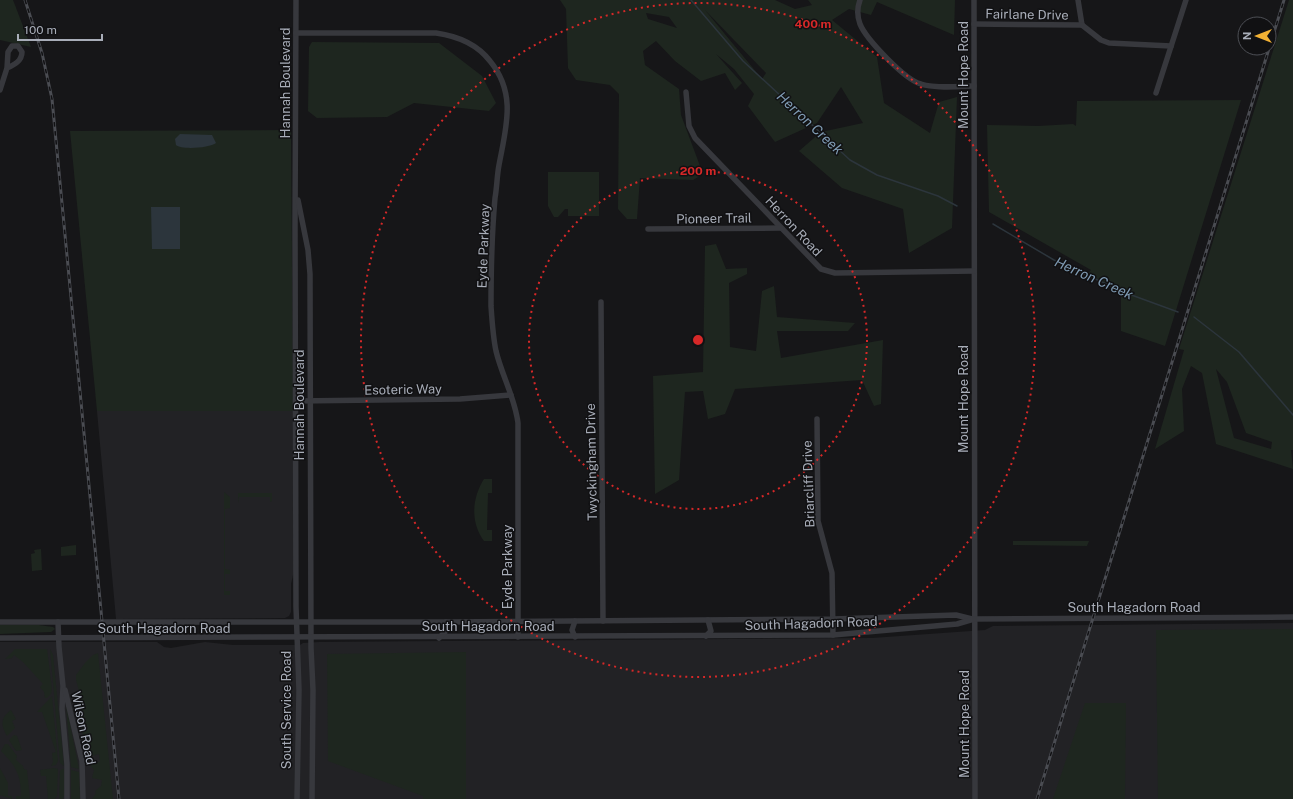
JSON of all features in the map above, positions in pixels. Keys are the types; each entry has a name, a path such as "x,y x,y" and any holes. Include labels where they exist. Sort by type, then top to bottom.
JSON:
{"street":[{"name":"Hannah Boulevard","path":"296,0 297,622"},
{"path":"860,0 858,17 867,37 897,67 914,81 930,86 974,86"},
{"name":"Mount Hope Road","path":"974,0 975,799"},
{"path":"1078,0 1082,25"},
{"path":"1156,94 1186,0"},
{"name":"Fairlane Drive","path":"974,24 1082,25 1101,40 1109,43 1171,46"},
{"name":"Eyde Parkway","path":"296,33 436,33 449,35 459,38 483,52 500,74 508,100 507,124 499,166 494,211 491,307 496,352 516,407 518,423 518,637"},
{"path":"0,90 7,68"},
{"name":"Herron Road","path":"686,92 689,126 695,138 817,267 828,272 974,271"},
{"name":"Hannah Boulevard","path":"296,190 308,250 310,274 311,638 313,690 312,799"},
{"name":"Pioneer Trail","path":"648,229 781,228"},
{"name":"Twyckingham Drive","path":"601,302 603,621"},
{"name":"Esoteric Way","path":"296,401 453,399 511,395"},
{"name":"Briarcliff Drive","path":"817,420 818,521 832,573 832,635"},
{"name":"South Hagadorn Road","path":"0,622 518,622 833,619 956,616 974,619 1293,617"},
{"name":"South Hagadorn Road","path":"0,638 297,639 832,635 957,624 974,619"},
{"path":"706,636 711,631 708,620"},
{"path":"575,621 572,630 575,637"},
{"name":"Wilson Road","path":"58,622 58,638 63,686 62,709 67,764 67,799"},
{"name":"South Service Road","path":"297,622 299,690 297,799"},
{"path":"439,638 445,632 446,622"},
{"name":"Wilson Road","path":"63,686 69,704 82,762 83,799"}],"shaded area":[{"path":"0,0 13,0 31,47 0,40"},
{"path":"560,0 775,0 795,9 812,5 808,0 955,0 954,35 877,2 871,15 849,9 832,20 877,57 884,103 930,133 939,102 957,97 952,228 909,253 903,209 842,188 799,151 821,132 863,123 841,87 817,123 775,142 748,106 754,94 734,69 716,54 742,83 735,90 725,73 701,81 675,61 656,41 643,51 645,65 679,89 681,115 703,174 693,180 640,178 637,219 627,219 618,209 619,94 610,85 576,80 568,68 566,9","holes":["705,10 766,73 762,79","646,13 669,17 677,28 648,19"]},
{"path":"1289,0 1293,0 1293,450 1291,450 1293,469 1216,444 1202,373 1191,366 1182,389 1184,431 1155,449 1184,350 1179,349 1271,56 1277,56 1277,38","holes":["1216,369 1227,382 1246,433 1272,442 1271,449 1234,438"]},
{"path":"312,42 439,43 482,76 496,103 489,111 414,103 387,117 317,118 308,111 309,47"},
{"path":"1241,100 1165,346 1121,331 1121,291 1087,275 1091,270 989,212 987,125 1038,126 1073,124 1076,126 1077,101"},
{"path":"291,130 293,411 97,411 70,131"},
{"path":"180,134 212,135 216,143 202,147 179,147 176,145 175,139"},
{"path":"548,172 599,172 599,216 568,216 568,209 565,209 558,217 554,217 548,206"},
{"path":"151,207 180,207 180,249 152,249"},
{"path":"716,244 726,269 747,268 747,274 729,283 730,347 756,351 762,291 774,286 777,317 855,323 848,331 777,331 781,358 883,340 881,404 874,406 862,380 735,389 725,414 708,419 703,391 685,392 679,480 655,494 653,376 703,372 705,246"},
{"path":"97,411 293,411 294,571 291,584 291,612 289,616 285,618 116,619"},
{"path":"484,479 492,479 492,493 488,493 487,530 492,530 492,541 484,541 476,526 474,510 475,502"},
{"path":"224,492 230,497 230,508 225,509 225,569 230,570 230,574 225,574 225,591 230,591 230,595 224,595"},
{"path":"238,493 272,493 272,501 270,502 270,497 239,497 238,503"},
{"path":"1013,541 1089,541 1087,546 1013,545"},
{"path":"76,545 76,555 61,556 61,547"},
{"path":"41,549 42,570 32,571 31,554 35,553 34,550"},
{"path":"1293,623 1293,799 0,799 0,642 157,642 164,647 171,648 205,642 233,645 300,645 303,643 319,642 872,638 985,630 993,626"},
{"path":"0,625 39,625 53,627 55,629 51,632 0,634"},
{"path":"1293,629 1293,799 1158,799 1156,630"},
{"path":"15,649 47,649 52,689 51,694 47,698 45,698 44,692 40,687 43,684 23,662 14,655 12,658 5,659"},
{"path":"50,649 53,655 64,766 60,763"},
{"path":"466,652 466,799 423,799 423,796 328,761 327,654"},
{"path":"98,653 113,799 92,799 96,793 95,791 101,786 102,780 92,778 94,770 90,765 91,761 100,762 99,754 88,757 80,722 81,698 76,675 93,655"},
{"path":"52,696 58,761 56,765 51,766 53,762 52,753 56,752 42,712 37,712"},
{"path":"1085,703 1126,703 1125,799 1053,799"},
{"path":"66,705 79,769 71,767"},
{"path":"11,710 16,719 12,721 15,728 7,736 3,725 3,719"},
{"path":"14,735 17,736 22,750 16,751 9,740"},
{"path":"5,744 8,744 17,756 16,760 23,766 24,769 27,770 30,799 16,799 16,796 21,796 19,776 14,766 1,751"},
{"path":"0,768 8,783 8,796 12,796 12,799 0,795"},
{"path":"54,768 58,769 57,796 55,799 48,799 46,776 41,776 40,770"},
{"path":"64,769 64,796 63,799 59,799 60,771"},
{"path":"71,770 79,772 80,799 71,799"}],"waterway":[{"name":"Herron Creek","path":"691,0 743,61 850,160 877,175 938,196 957,206"},
{"name":"Herron Creek","path":"993,224 1054,260 1126,293 1178,312"},
{"name":"Herron Creek","path":"1194,317 1239,352 1293,415"}],"railway":[{"path":"25,0 42,53 52,99 119,799"},
{"path":"1037,799 1284,0"}]}
